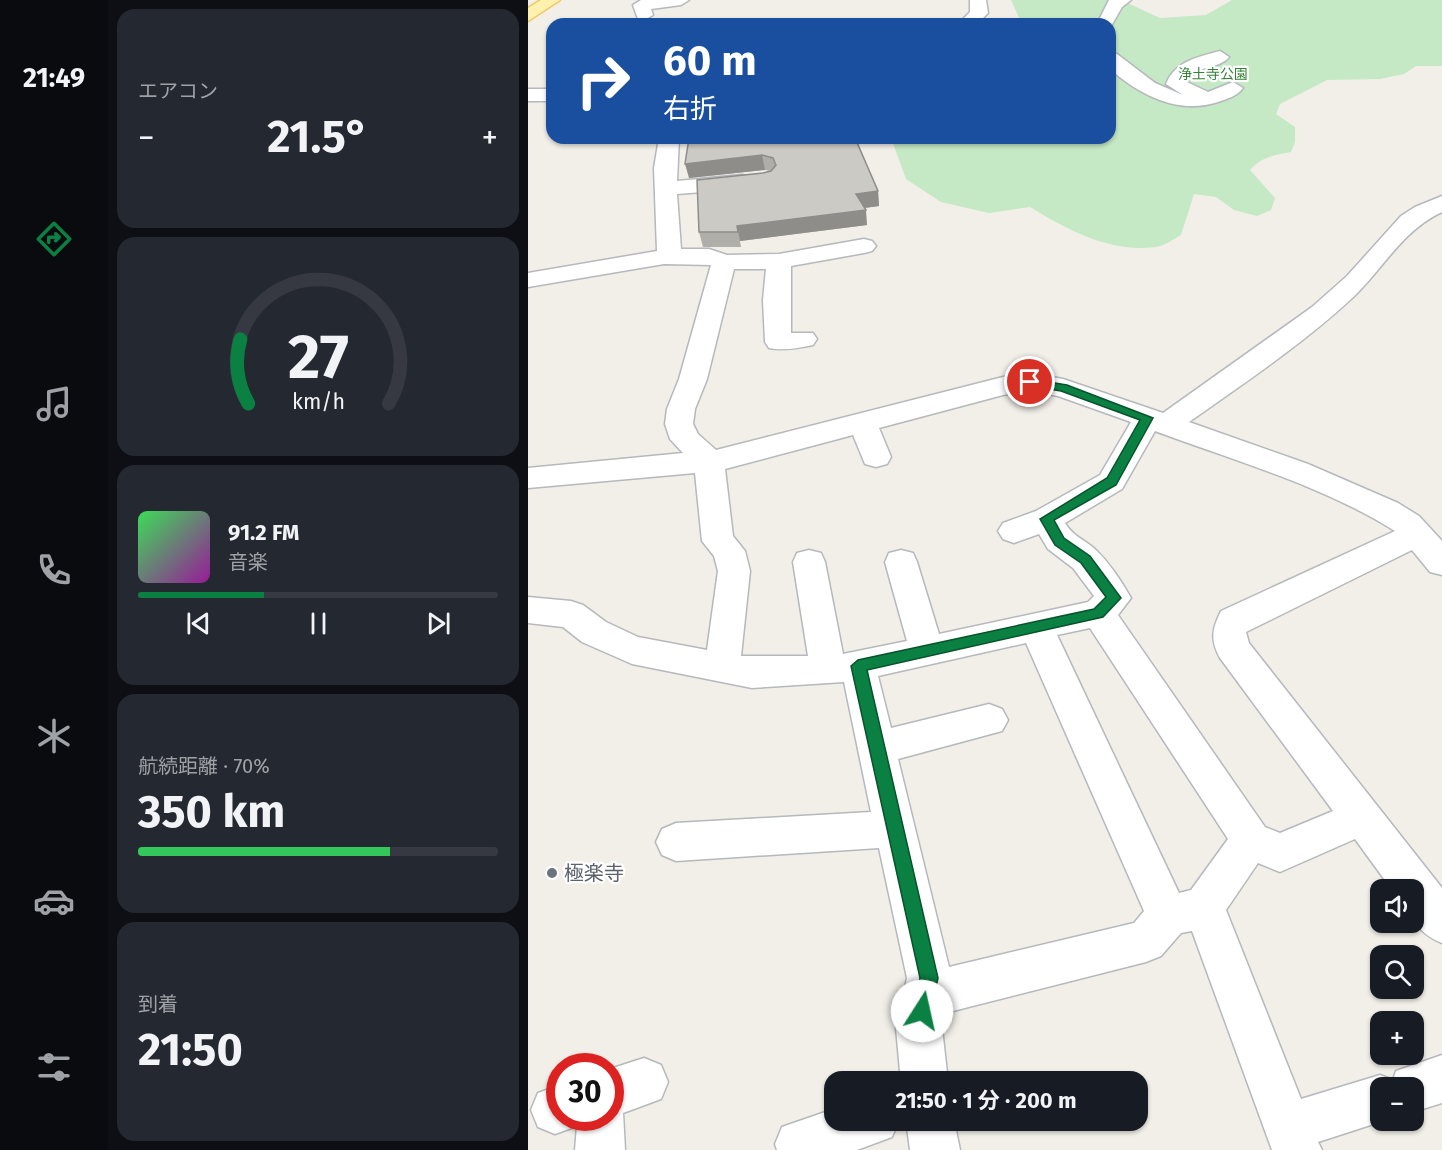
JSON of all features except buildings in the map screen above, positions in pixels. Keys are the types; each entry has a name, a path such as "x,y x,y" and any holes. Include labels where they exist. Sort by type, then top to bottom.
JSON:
{"main road":[{"path":"528,16 552,0"}],"street":[{"path":"644,15 642,5 681,0 684,8 693,16"},
{"path":"974,18 979,13 978,0"},
{"path":"1109,18 1115,4 1123,0"},
{"path":"1207,99 1176,84 1178,77 1186,69 1220,57"},
{"path":"1116,64 1124,71 1172,100 1187,102 1207,99 1233,88"},
{"path":"669,144 666,188 669,257"},
{"path":"666,188 675,189 765,179"},
{"path":"1014,531 1047,519 1111,482 1156,422 1287,340 1344,292 1372,262 1392,234 1408,219 1442,203"},
{"path":"528,280 669,257 709,256 724,262 779,261 864,246"},
{"path":"779,261 776,300 778,342 804,339"},
{"path":"722,667 734,571 729,550 718,541 709,461 685,439 679,424 681,409 693,379 719,327 724,262"},
{"path":"528,478 709,461 1004,386 1030,382 1063,388 1297,471 1387,511 1408,524 1442,563"},
{"path":"863,423 876,457"},
{"path":"528,610 570,614 594,632 632,650 752,673 843,668 1036,629 1098,613 1114,598 1085,559 1059,541 1047,519"},
{"path":"1418,534 1233,621 1229,632 1232,648 1442,922"},
{"path":"809,562 843,668 877,748 929,978 919,1028 924,1071"},
{"path":"902,562 927,651"},
{"path":"1098,613 1251,840 1280,853 1362,817"},
{"path":"1036,629 1186,911 1293,1139 1370,1104"},
{"path":"877,748 989,720"},
{"path":"676,842 895,829"},
{"path":"926,995 1146,940 1186,911 1251,840"},
{"path":"1424,1085 1442,1079"},
{"path":"600,1150 601,1131"},
{"path":"799,1144 840,1131"},
{"path":"932,1131 935,1150"}],"green space":[{"name":"浄土寺公園","path":"1011,0 1121,0 1160,18 1206,15 1232,0 1442,0 1442,66 1416,66 1404,74 1380,79 1327,80 1280,104 1276,114 1295,127 1295,142 1291,152 1264,159 1250,170 1275,198 1271,210 1257,216 1234,210 1216,197 1194,194 1181,235 1156,247 1122,247 1090,238 1030,207 989,213 941,202 906,179 893,144 1116,144 1116,18 1019,18"}],"place":[{"name":"極楽寺","path":"552,873"}],"route":[{"path":"922,1011 929,978 858,666 1036,629 1098,613 1114,598 1085,559 1059,541 1047,519 1111,482 1147,418 1063,388 1030,382"}]}
